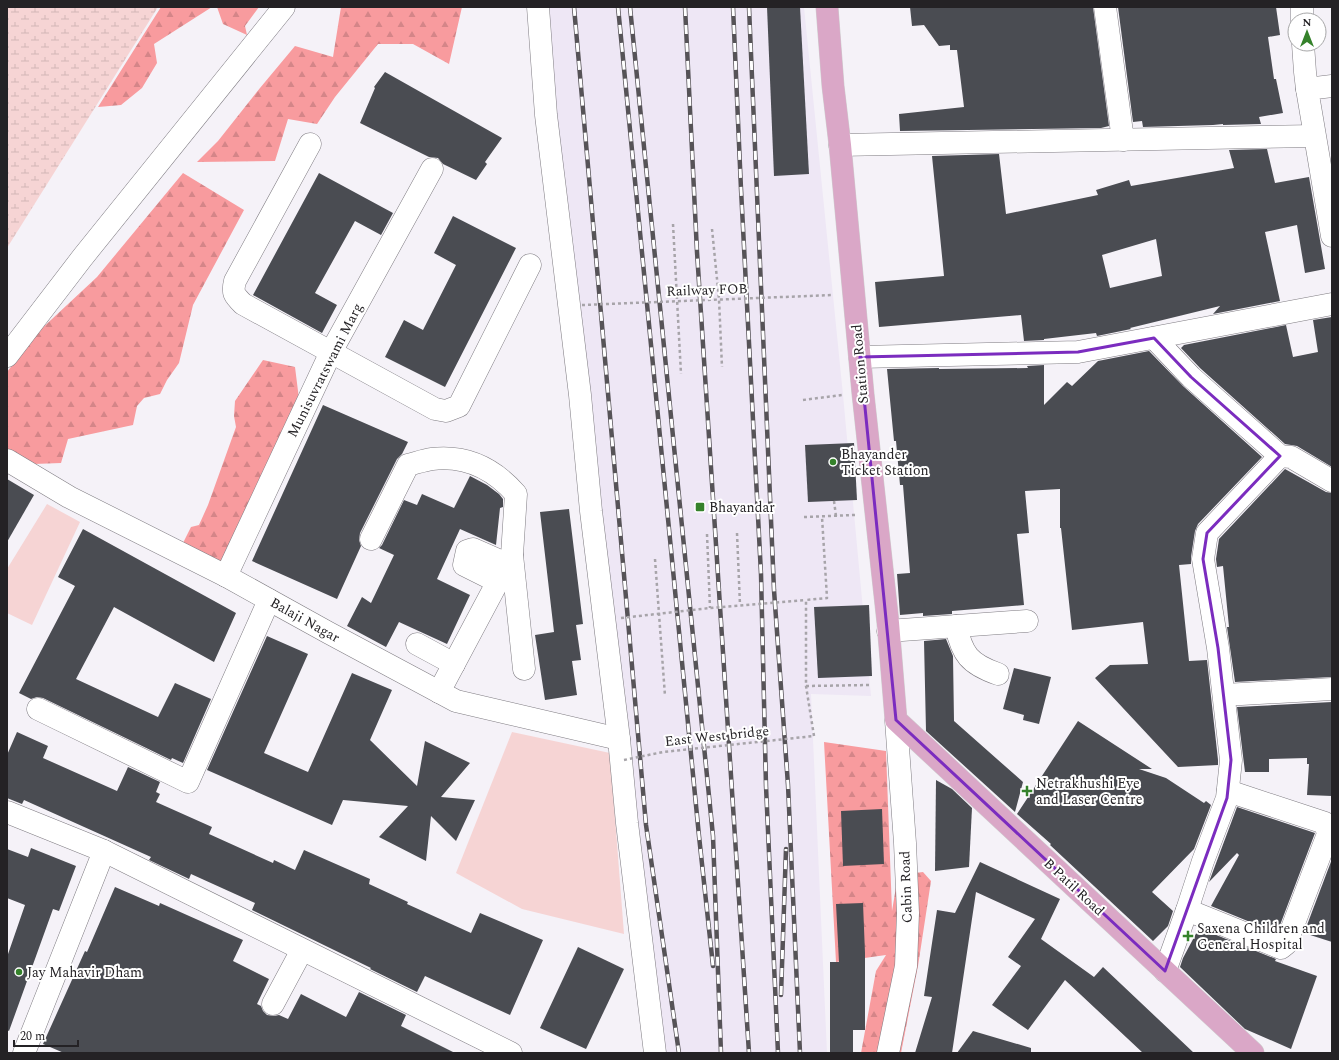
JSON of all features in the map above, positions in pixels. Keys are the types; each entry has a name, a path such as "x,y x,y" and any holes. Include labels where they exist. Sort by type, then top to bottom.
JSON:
{"main road":[{"name":"Station Road","path":"827,7 833,86 896,720"},
{"name":"B Patil Road","path":"896,720 1253,1053"}],"street":[{"path":"7,356 82,258 284,7"},
{"path":"538,7 546,115 563,214 584,390 591,511 621,749 627,823 656,1053"},
{"path":"1105,7 1123,140"},
{"path":"1304,52 1314,136 1332,236"},
{"path":"1307,89 1332,86"},
{"path":"840,145 1314,136"},
{"path":"310,144 235,281 233,289 235,296 243,304 435,410 446,411 459,406 530,265"},
{"name":"Munisuvratswami Marg","path":"226,576 331,352 432,169"},
{"path":"860,357 1078,352 1332,304"},
{"path":"1154,338 1191,377 1280,456 1291,457 1332,481"},
{"path":"1165,971 1188,910 1202,861 1226,798 1231,760 1218,648 1203,559 1207,532 1280,456"},
{"path":"371,539 408,465 431,459 456,459 483,467 507,484 516,494 506,567 524,669"},
{"name":"Balaji Nagar","path":"7,460 69,497 226,576 456,701 621,749"},
{"path":"439,692 506,567"},
{"path":"38,709 188,782 269,600"},
{"path":"888,631 1027,621"},
{"path":"956,626 960,644 965,654 982,667 998,674"},
{"path":"417,644 454,664"},
{"path":"1224,695 1332,689"},
{"name":"Cabin Road","path":"888,1053 906,966 908,913 896,720"},
{"path":"1188,910 1281,948 1286,944 1328,834 1325,823 1228,791"},
{"path":"7,812 104,852 511,1053"},
{"path":"24,1053 104,852"},
{"path":"273,1004 302,950"}],"path":[{"path":"673,224 681,374"},
{"path":"712,229 719,299 722,367"},
{"name":"Railway FOB","path":"582,305 833,295"},
{"path":"803,400 863,394"},
{"path":"834,501 836,516"},
{"path":"804,517 875,514"},
{"path":"621,618 740,605 827,598 822,517"},
{"path":"737,532 740,605"},
{"path":"707,534 710,608"},
{"path":"655,559 665,696"},
{"path":"806,600 806,686 893,685"},
{"name":"East West bridge","path":"621,749 663,752 814,736 806,686"}],"highlighted area":[{"path":"1154,338 1191,377 1280,456 1207,533 1203,559 1218,648 1231,760 1227,798 1165,971 896,720 860,357 1078,352"}],"shaded area":[{"path":"538,7 804,7 843,395 871,696 811,694 827,1053 655,1053"}],"green space":[{"path":"7,7 158,7 7,248"},
{"path":"161,7 212,7 154,44 157,63 142,88 121,105 98,107"},
{"path":"217,7 259,7 245,26 247,35 223,24"},
{"path":"341,7 462,7 449,64 413,44 378,44 335,97 317,124 288,119 275,161 197,162 218,141 295,46 333,57"},
{"path":"183,173 244,210 193,305 179,363 167,380 160,394 144,398 137,406 133,425 68,439 61,463 34,464 7,449 7,372 37,333 97,277"},
{"path":"263,360 295,367 299,399 221,566 183,543 191,527 199,525 208,505 236,427 234,416 235,401"},
{"path":"47,504 80,522 32,625 7,613 7,569"},
{"path":"512,732 610,753 624,934 522,909 456,873"},
{"path":"824,742 886,751 892,911 898,875 923,872 931,881 918,966 901,1053 861,1053 876,971 886,955 836,962"}],"building":[{"path":"767,7 800,7 809,174 774,176"},
{"path":"910,7 1093,7 1109,126 1101,128 900,131 899,114 964,107 957,50 950,50 950,45 939,46 924,25 912,26"},
{"path":"1118,7 1276,7 1280,35 1268,37 1274,79 1276,79 1283,113 1259,117 1261,124 1143,127 1142,121 1133,122"},
{"path":"385,72 502,138 485,162 487,164 476,180 443,164 438,158 429,157 360,123 375,88 374,87"},
{"path":"1267,149 1275,183 1309,177 1325,269 1305,273 1297,225 1265,232 1280,301 1213,314 1220,306 1130,328 1131,329 1097,336 1096,333 1044,340 1024,341 1021,315 879,327 875,282 944,276 932,156 999,154 1006,214 1098,195 1096,190 1129,180 1131,186 1234,168 1229,150","holes":["1156,239 1162,276 1110,288 1102,255"]},
{"path":"319,173 393,213 381,235 355,221 315,293 337,305 322,333 253,295"},
{"path":"453,216 516,248 445,387 385,357 404,320 423,330 456,265 434,253"},
{"path":"1332,317 1332,467 1297,446 1285,444 1200,368 1181,348 1184,345 1286,325 1293,357 1318,352 1313,320"},
{"path":"1149,351 1183,386 1262,457 1198,524 1195,531 1191,564 1179,565 1189,661 1207,660 1218,765 1178,767 1095,678 1110,665 1148,664 1143,622 1072,630 1060,528 1060,489 1025,491 1029,533 1017,534 1024,605 952,611 952,614 923,616 923,613 900,615 897,574 910,573 903,485 900,485 887,369 1028,368 1027,366 1044,365 1044,405 1067,382 1072,386 1098,361"},
{"path":"323,405 408,442 402,454 397,459 360,533 359,540 361,546 337,599 252,561"},
{"name":"Bhayandar","path":"854,443 857,500 808,502 805,445"},
{"path":"1285,469 1326,492 1332,493 1332,677 1235,682 1227,627 1229,627 1223,566 1217,567 1216,559 1219,539"},
{"path":"470,476 487,485 499,494 503,499 503,507 500,508 496,545 460,529 437,579 470,595 447,644 399,622 386,647 347,626 362,597 371,603 394,555 379,548 382,545 404,500 417,505 422,494 454,508"},
{"path":"7,479 34,495 7,542"},
{"path":"569,509 583,624 576,625 581,660 572,661 577,695 545,700 535,635 554,632 540,512"},
{"path":"83,529 236,613 214,662 114,607 76,679 158,717 175,683 211,699 183,763 172,758 171,760 43,698 37,697 31,699 19,693 75,586 58,577"},
{"path":"869,605 872,676 818,678 814,607"},
{"path":"267,636 308,654 264,753 308,772 352,673 392,690 370,740 417,786 425,741 470,763 441,797 475,800 456,841 431,816 426,861 379,837 408,806 343,800 332,825 207,770"},
{"path":"946,639 953,656 954,721 1023,782 1015,812 926,731 924,641"},
{"path":"1014,668 1051,677 1039,724 1023,720 1024,715 1003,709"},
{"path":"1332,702 1332,796 1307,795 1309,764 1307,764 1307,758 1269,759 1269,772 1245,772 1237,707"},
{"path":"1078,721 1152,769 1139,769 1166,778 1204,803 1206,801 1211,805 1194,849 1152,892 1173,911 1168,926 1153,941 1050,845 1051,844 1017,814"},
{"path":"17,732 48,746 43,758 117,791 128,767 160,782 156,792 160,794 156,802 212,827 209,834 273,863 274,860 295,870 304,850 370,879 369,884 408,902 407,904 471,933 480,913 543,940 510,1015 425,976 417,992 252,910 255,903 191,874 189,879 149,860 151,857 24,800 22,804 7,798 7,755"},
{"path":"936,780 952,789 972,808 969,867 935,871"},
{"path":"1237,807 1315,833 1277,933 1211,906 1239,855 1237,853 1209,882"},
{"path":"882,809 884,864 843,866 841,811"},
{"path":"31,848 76,866 59,911 53,909 9,1031 7,1030 7,957 25,905 7,898 7,849 28,857"},
{"path":"1332,859 1332,942 1304,933"},
{"path":"980,862 1060,899 1041,939 1094,977 1103,967 1194,1053 1143,1053 1065,980 1028,1030 992,1005 1021,966 1008,957 1035,919 976,892 952,1053 915,1053 932,997 924,996 937,910 955,913"},
{"path":"115,887 159,906 160,903 243,940 233,961 269,979 257,1004 261,1006 267,1015 279,1015 288,1019 301,994 346,1017 359,992 406,1015 401,1026 455,1053 64,1053 43,1044 85,951 87,952"},
{"path":"863,903 865,953 865,1030 853,1030 853,1053 830,1053 830,962 839,962 836,904"},
{"path":"1199,928 1276,959 1275,961 1317,976 1291,1049 1245,1029 1180,967 1183,958"},
{"path":"578,947 624,969 586,1049 540,1028"},
{"path":"973,1031 1031,1048 1031,1053 957,1053"}],"railway":[{"path":"574,7 646,825 679,1053"},
{"path":"618,7 713,966"},
{"path":"630,7 713,836 721,1053"},
{"path":"685,7 697,252 749,1053"},
{"path":"733,7 761,574 766,786 778,1053"},
{"path":"749,7 774,590 788,785 800,1053"},
{"path":"781,995 786,849"}],"place":[{"name":"Bhayander Ticket Station","path":"833,462"},
{"name":"Bhayandar","path":"700,507"},
{"name":"Netrakhushi Eye and Laser Centre","path":"1027,791"},
{"name":"Saxena Children and General Hospital","path":"1188,936"},
{"name":"Jay Mahavir Dham","path":"19,972"}]}
